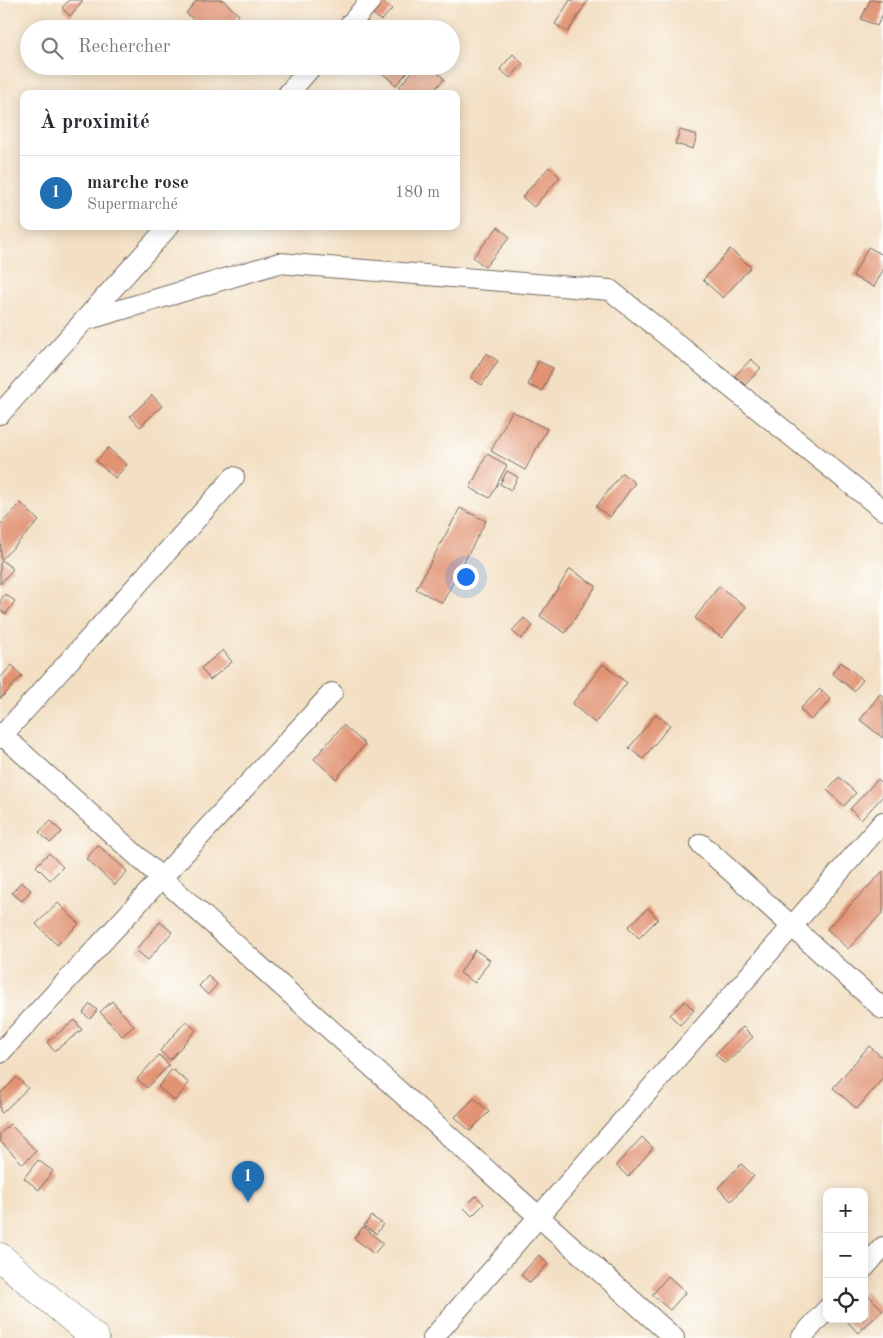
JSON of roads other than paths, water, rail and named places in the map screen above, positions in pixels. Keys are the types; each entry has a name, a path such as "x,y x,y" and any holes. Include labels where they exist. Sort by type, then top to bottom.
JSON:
{"street":[{"path":"354,20 371,0"},
{"path":"291,90 304,75"},
{"path":"0,414 165,230"},
{"path":"86,320 278,263 610,290 883,510"},
{"path":"234,477 1,735 674,1338"},
{"path":"0,1052 332,693"},
{"path":"433,1338 883,822"},
{"path":"701,844 883,1009"},
{"path":"868,1264 883,1247"},
{"path":"0,1257 90,1337"},
{"path":"801,1338 823,1313"}],"place":[{"name":"marche rose","path":"248,1202"}]}
